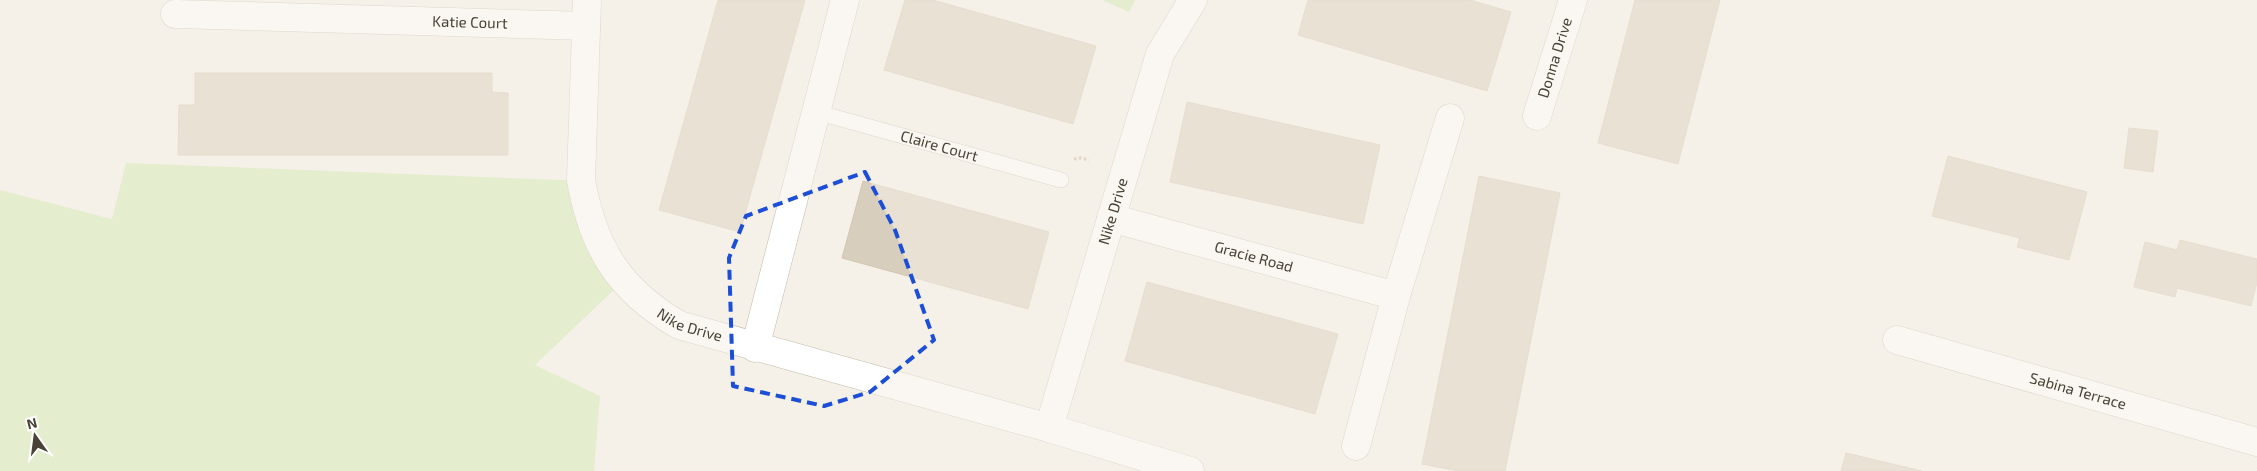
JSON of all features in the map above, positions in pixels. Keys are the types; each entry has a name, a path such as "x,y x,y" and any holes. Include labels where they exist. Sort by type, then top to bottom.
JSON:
{"street":[{"path":"755,348 845,0"},
{"name":"Nike Drive","path":"1049,428 1160,54 1193,0"},
{"name":"Donna Drive","path":"1537,116 1573,0"},
{"name":"Katie Court","path":"175,14 354,10 587,13"},
{"name":"Nike Drive","path":"587,13 581,180 585,203 601,247 613,268 629,289 653,310 678,325 755,348 1049,428 1190,471"},
{"path":"1356,446 1396,296 1450,118"},
{"name":"Gracie Road","path":"1111,218 1396,296"},
{"name":"Sabina Terrace","path":"1897,340 2257,442"}],"lane":[{"name":"Claire Court","path":"816,112 1061,180"}],"highlighted area":[{"path":"865,172 895,230 934,340 870,392 824,406 733,386 729,258 746,216"}],"green space":[{"path":"1102,0 1135,0 1129,12"},
{"path":"126,163 588,181 622,282 535,365 600,396 594,471 0,471 0,190 112,219"}],"building":[{"path":"718,0 805,0 740,232 659,210"},
{"path":"905,0 933,0 1096,46 1073,124 884,70"},
{"path":"1308,0 1470,0 1511,12 1487,91 1298,35"},
{"path":"1635,0 1720,0 1678,164 1598,143"},
{"path":"195,73 492,73 492,92 508,93 508,155 178,155 179,105 195,105"},
{"path":"1187,102 1380,145 1363,224 1170,182"},
{"path":"2129,128 2158,131 2153,172 2124,168"},
{"path":"1948,156 2087,192 2069,260 2017,247 2020,238 1932,216"},
{"path":"1479,176 1560,193 1505,471 1458,471 1422,464"},
{"path":"863,181 1049,232 1028,309 842,258"},
{"path":"2180,240 2257,259 2257,282 2251,306 2177,288 2175,297 2134,287 2145,242 2177,250"},
{"path":"1147,282 1338,334 1315,414 1125,361"},
{"path":"1846,453 1922,471 1841,471"}]}
